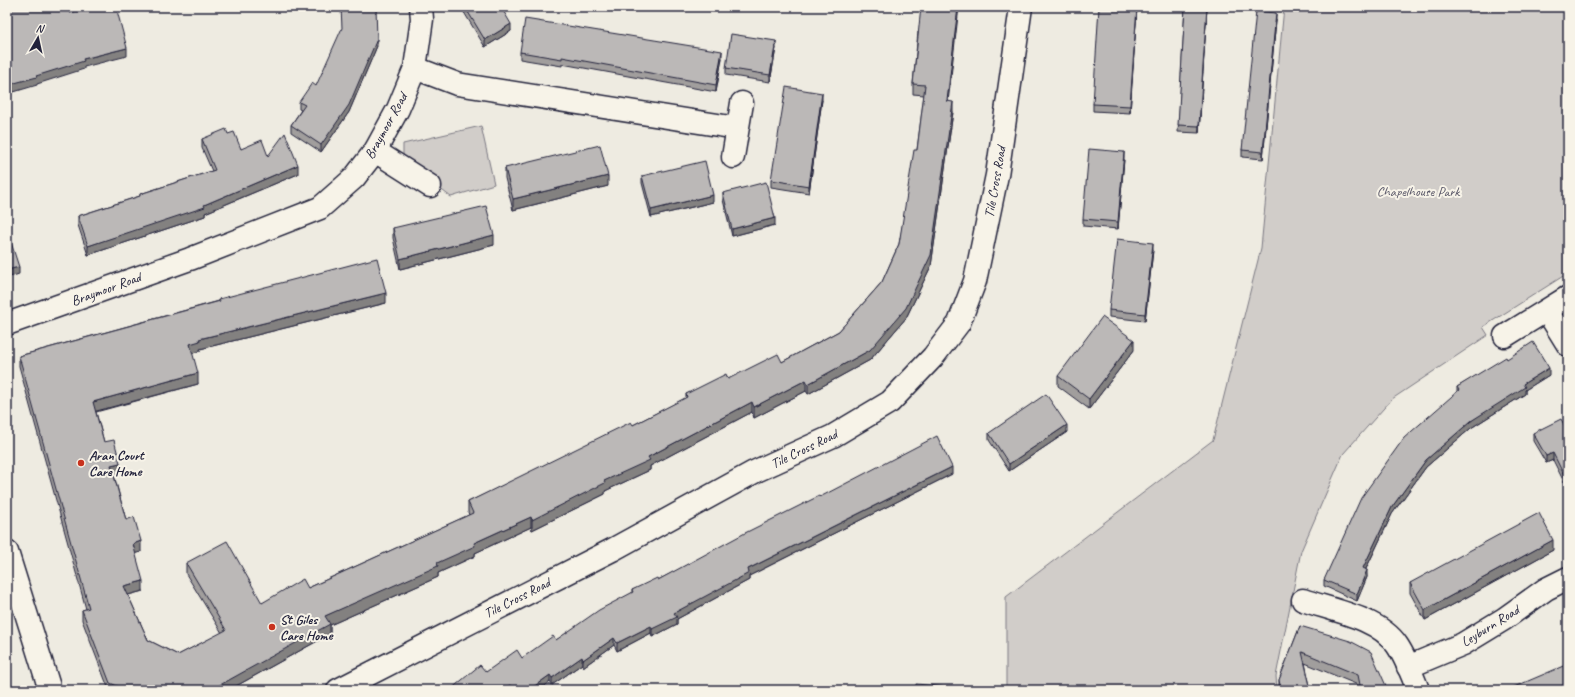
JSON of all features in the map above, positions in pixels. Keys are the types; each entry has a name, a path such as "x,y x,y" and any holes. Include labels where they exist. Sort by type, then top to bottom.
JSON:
{"street":[{"name":"Braymoor Road","path":"7,324 190,259 320,208 354,178 375,151 398,109 415,68 422,19 421,7"},
{"name":"Tile Cross Road","path":"338,690 612,550 754,472 833,436 890,402 933,356 959,322 975,281 997,175 1021,7"},
{"path":"415,68 457,84 737,128"},
{"path":"733,157 742,103"},
{"path":"375,151 430,186"},
{"path":"1505,336 1568,297"},
{"path":"1547,311 1568,345"},
{"path":"7,552 50,690"},
{"name":"Leyburn Road","path":"1408,667 1463,644 1504,619 1546,589 1568,578"},
{"path":"1303,600 1369,622 1379,628 1396,644 1418,690"}],"green space":[{"name":"Chapelhouse Park","path":"1284,7 1568,7 1568,273 1483,327 1488,335 1392,399 1343,454 1301,551 1276,676 1277,690 1006,690 1006,597 1213,440 1261,248"},
{"path":"481,126 494,184 451,197 410,166 403,155 403,144"}],"building":[{"path":"7,7 68,7 70,13 94,7 116,7 127,48 83,59 84,61 36,76 37,77 7,85"},
{"path":"341,7 376,7 377,39 349,105 321,145 291,125 305,105 299,102 312,83 316,86 342,28"},
{"path":"465,7 501,7 511,24 485,40"},
{"path":"921,7 958,7 947,101 953,102 931,255 906,308 870,350 808,384 806,380 754,407 752,402 648,457 650,460 604,481 605,483 532,520 531,517 474,543 475,546 437,563 438,566 325,616 330,624 211,690 127,690 110,683 82,610 89,608 19,356 220,301 219,299 377,258 386,293 199,339 200,341 190,344 198,373 93,402 104,442 114,440 120,463 111,465 126,520 134,517 141,541 133,544 143,581 124,586 148,640 178,655 226,630 186,563 227,541 262,603 303,579 308,588 473,513 468,502 631,422 633,425 687,397 686,394 726,374 728,379 778,354 782,362 839,331 882,282 899,244 914,150 917,150 925,85 913,84"},
{"path":"1099,7 1137,7 1130,106 1093,104"},
{"path":"1185,7 1207,7 1199,126 1178,125"},
{"path":"1256,11 1276,13 1263,152 1242,150"},
{"path":"525,19 722,51 716,85 562,57 562,59 520,52"},
{"path":"731,34 776,41 770,75 726,68"},
{"path":"786,87 822,93 809,186 771,180"},
{"path":"226,129 228,134 234,132 241,149 262,140 268,156 285,133 298,165 204,205 205,207 88,246 78,216 215,170 202,139"},
{"path":"600,145 608,176 513,199 505,168"},
{"path":"1089,149 1124,152 1118,222 1083,219"},
{"path":"705,161 713,195 651,210 642,176"},
{"path":"766,182 775,218 732,229 723,193"},
{"path":"486,206 494,235 400,259 393,228"},
{"path":"7,230 19,267 7,270"},
{"path":"1117,239 1153,243 1145,314 1109,310"},
{"path":"1102,317 1134,340 1089,399 1058,376"},
{"path":"1533,342 1549,368 1523,384 1525,387 1471,421 1426,460 1392,507 1363,568 1367,570 1357,594 1324,580 1361,498 1404,438 1459,390 1457,387 1506,357 1507,359"},
{"path":"1046,394 1067,425 1009,464 989,433"},
{"path":"1561,419 1568,432 1568,483 1553,453 1546,456 1533,433"},
{"path":"937,436 952,467 748,569 749,573 674,613 677,617 652,629 651,626 617,643 614,638 583,660 582,657 552,678 550,675 529,690 514,690 510,685 503,690 450,690 480,665 486,672 517,650 522,658 553,636 556,640 599,610 633,592 632,590 657,578 658,580 745,533 819,496 820,497"},
{"path":"1539,513 1553,540 1425,610 1410,583"},
{"path":"1300,626 1350,641 1371,652 1387,688 1381,690 1361,690 1358,675 1302,652 1311,690 1281,690 1279,680"},
{"path":"1568,664 1568,690 1507,690"},
{"path":"916,684 970,689 970,690 916,690"}],"place":[{"name":"Aran Court Care Home","path":"81,463"},
{"name":"St Giles Care Home","path":"272,627"}]}
